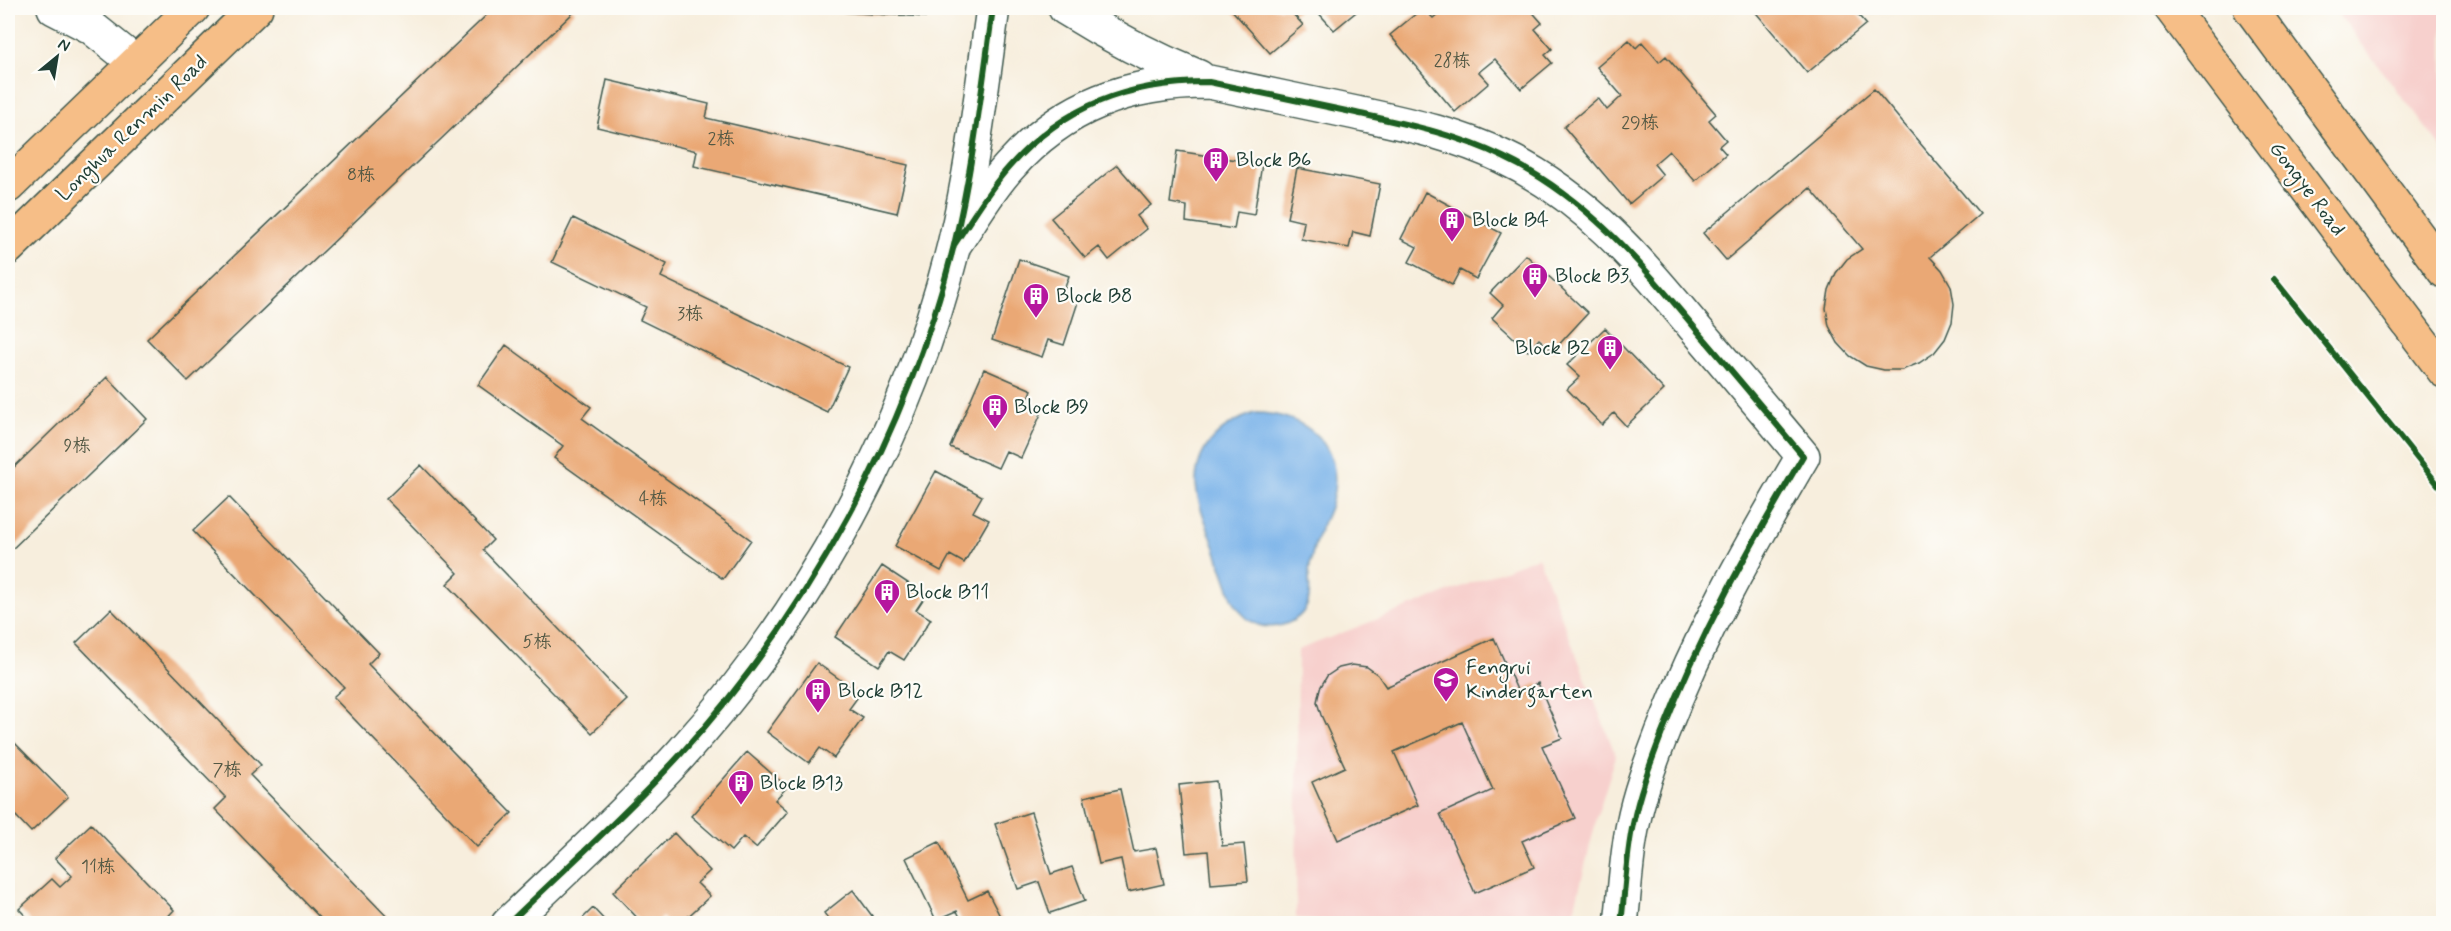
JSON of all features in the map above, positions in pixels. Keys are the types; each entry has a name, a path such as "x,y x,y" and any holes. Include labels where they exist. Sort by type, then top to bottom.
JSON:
{"main road":[{"path":"8,186 193,8"},
{"name":"Longhua Renmin Road","path":"8,248 256,8"},
{"name":"Gongye Road","path":"2171,8 2444,371"},
{"path":"2250,8 2444,271"}],"street":[{"path":"54,8 91,27 136,63"},
{"path":"508,924 622,814 680,754 734,691 783,624 827,554 861,491 901,405 930,327 954,245 972,162 993,8"},
{"path":"1065,8 1099,30 1152,58 1209,82 1461,139 1504,157 1543,179 1581,205 1645,268 1803,456 1739,565 1706,627 1678,691 1653,757 1633,823 1621,924"},
{"path":"954,245 1008,168 1030,145 1055,125 1083,108 1113,95 1144,86 1176,82 1209,82"}],"shaded area":[{"path":"2334,8 2443,8 2443,150"},
{"name":"Fengrui Kindergarten","path":"1538,557 1616,756 1598,813 1571,923 1366,924 1296,918 1298,650"}],"water":[{"path":"1255,413 1291,419 1318,437 1327,449 1333,464 1335,482 1332,501 1312,556 1308,603 1299,616 1292,621 1269,627 1254,623 1244,616 1233,600 1203,515 1196,488 1201,457 1214,437 1233,423"}],"building":[{"path":"494,8 571,8 575,11 188,381 147,339"},
{"path":"928,8 928,17 786,9"},
{"path":"1230,8 1301,8 1293,14 1303,25 1270,53"},
{"path":"1314,8 1361,8 1334,30"},
{"path":"1423,8 1433,18 1445,8 1529,8 1542,23 1535,29 1552,49 1545,55 1552,63 1521,89 1495,59 1479,72 1489,83 1455,112 1390,35"},
{"path":"1752,8 1852,8 1866,24 1807,73"},
{"path":"1629,40 1636,48 1642,42 1659,62 1666,56 1716,114 1709,120 1726,140 1719,146 1726,154 1695,181 1669,151 1654,164 1663,175 1629,204 1564,127 1598,98 1607,110 1622,96 1597,67"},
{"path":"607,80 709,104 706,118 908,165 897,213 694,166 697,151 597,127"},
{"path":"1874,89 1980,214 1930,257 1942,270 1951,286 1954,304 1952,322 1945,339 1934,353 1902,370 1884,370 1866,366 1850,356 1838,343 1829,326 1826,308 1829,290 1836,273 1847,259 1862,249 1810,188 1726,260 1703,233"},
{"name":"Block B6","path":"1177,151 1262,164 1254,215 1237,212 1234,229 1186,222 1187,206 1170,203"},
{"path":"1117,165 1151,205 1137,216 1147,229 1109,260 1099,247 1085,258 1051,218"},
{"path":"1297,168 1380,184 1370,236 1353,232 1349,248 1301,239 1304,222 1287,218"},
{"name":"Block B4","path":"1425,192 1501,233 1476,279 1460,270 1452,285 1409,262 1417,247 1401,239"},
{"path":"573,218 667,264 661,277 848,367 827,412 640,320 646,307 552,262"},
{"name":"Block B3","path":"1526,255 1588,313 1553,351 1539,339 1528,351 1492,318 1503,305 1490,293"},
{"name":"Block B8","path":"1019,259 1069,276 1063,293 1079,299 1064,345 1048,340 1042,357 992,340"},
{"name":"Block B2","path":"1605,328 1664,390 1626,426 1614,413 1602,425 1567,389 1580,377 1567,365"},
{"path":"506,345 591,407 582,418 751,540 723,579 554,458 563,446 478,385"},
{"name":"Block B9","path":"984,369 1032,390 1025,407 1041,414 1021,458 1006,451 998,468 950,447"},
{"path":"107,377 147,419 8,553 8,473"},
{"path":"421,465 493,540 483,550 627,700 592,733 447,584 458,573 386,499"},
{"path":"936,471 982,496 973,512 989,520 964,563 950,555 941,571 895,546"},
{"path":"229,497 379,653 368,664 512,813 477,847 333,697 344,687 193,531"},
{"name":"Block B11","path":"882,566 926,595 916,610 931,619 904,660 889,651 879,666 835,637"},
{"path":"111,609 261,765 250,775 394,924 326,924 215,809 226,798 76,643"},
{"path":"1494,638 1518,692 1538,683 1562,738 1542,746 1575,818 1522,841 1534,867 1475,893 1440,814 1493,790 1462,722 1394,752 1418,805 1338,840 1312,782 1345,767 1317,702 1320,688 1327,676 1339,668 1352,665 1367,667 1378,675 1386,687"},
{"name":"Block B12","path":"817,663 860,694 849,709 863,718 834,758 820,748 809,763 767,732"},
{"path":"8,736 68,797 31,832 15,815 8,821"},
{"name":"Block B13","path":"747,752 787,787 775,800 788,811 756,848 743,837 731,851 691,816"},
{"path":"1216,781 1222,846 1244,844 1248,881 1211,884 1208,851 1186,853 1179,785"},
{"path":"1120,789 1134,852 1156,848 1164,884 1128,892 1121,859 1099,864 1084,797"},
{"path":"1031,812 1051,874 1072,867 1085,901 1050,913 1039,882 1018,889 995,824"},
{"path":"91,824 174,910 161,924 33,924 19,909 52,879 60,887 72,876 55,858"},
{"path":"674,833 710,871 697,883 710,896 680,924 669,924 662,917 655,924 643,924 613,892"},
{"path":"939,842 968,900 987,891 1004,924 963,924 957,911 936,920 906,858"},
{"path":"853,890 878,924 832,924 824,913"},
{"path":"593,908 608,924 577,924"}],"cycle path":[{"path":"508,924 596,841 680,755 727,700 771,641 811,580 848,517 881,451 910,384 934,315 954,245 967,186 993,8"},
{"path":"954,245 987,195 1009,167 1030,146 1075,113 1100,101 1125,93 1180,83 1209,82 1412,126 1485,149 1559,190 1585,210 1631,254 1803,456 1745,557 1710,625 1662,733 1642,789 1633,824 1621,924"},
{"path":"2274,279 2444,492"}],"place":[{"name":"Block B6","path":"1216,183"},
{"name":"Block B4","path":"1452,243"},
{"name":"Block B3","path":"1535,299"},
{"name":"Block B8","path":"1036,319"},
{"name":"Block B2","path":"1610,371"},
{"name":"Block B9","path":"995,430"},
{"name":"Block B11","path":"887,615"},
{"name":"Fengrui Kindergarten","path":"1446,703"},
{"name":"Block B12","path":"818,714"},
{"name":"Block B13","path":"741,806"}]}
